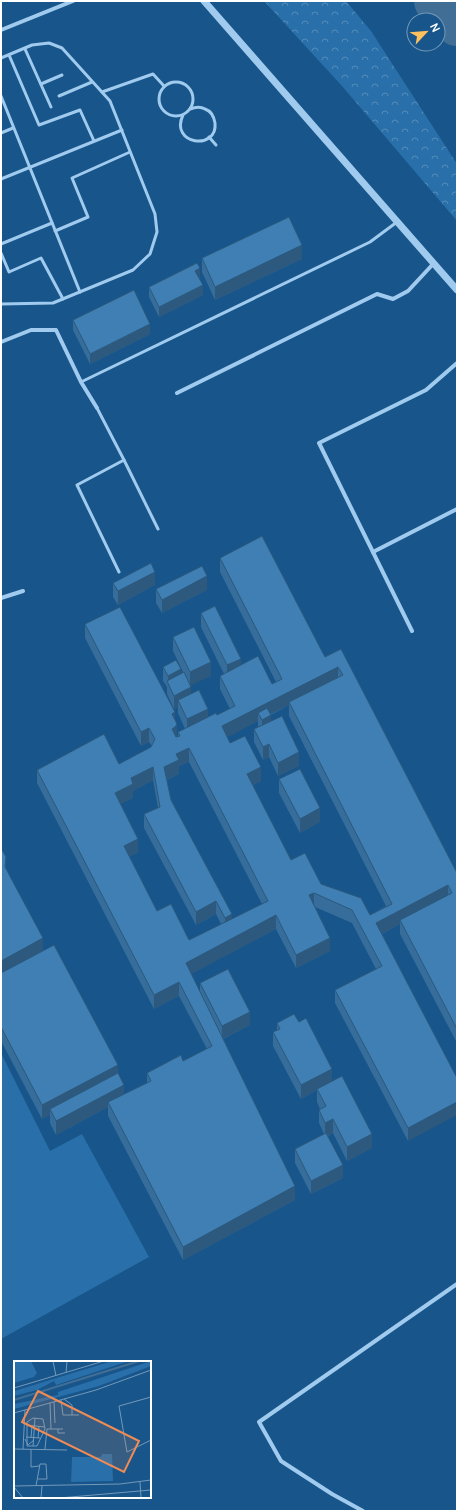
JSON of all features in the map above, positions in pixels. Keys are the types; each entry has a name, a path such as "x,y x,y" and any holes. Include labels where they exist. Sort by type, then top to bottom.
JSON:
{"street":[{"path":"1,30 73,1"},
{"path":"204,1 457,290"},
{"path":"177,393 377,294 393,300 408,291 434,263"},
{"path":"1,342 31,330 56,330 97,408"},
{"path":"412,631 319,443 426,390 457,363"},
{"path":"373,552 457,509"},
{"path":"1,598 23,591"},
{"path":"363,1511 332,1494 281,1461 259,1422 457,1284"}],"lane":[{"path":"1,58 32,45 49,43 62,48 102,92 110,101 122,130 155,214 157,232 150,254 133,270 53,303 1,304"},
{"path":"25,49 51,107"},
{"path":"9,55 39,125 80,110 94,142"},
{"path":"102,92 153,74 164,86"},
{"path":"40,84 62,75"},
{"path":"59,96 92,82"},
{"path":"184,115 178,117 172,116 162,110 158,100 159,94 164,86 170,82 187,85 193,95 193,101 190,109 184,115 180,125 185,136 194,142 200,142 214,132 215,126 213,115 204,108 198,107 190,109"},
{"path":"1,96 2,103 14,128 80,292"},
{"path":"1,133 14,128"},
{"path":"1,179 122,130"},
{"path":"209,137 216,144"},
{"path":"55,231 88,217 72,178 130,152"},
{"path":"82,382 370,242 397,222"},
{"path":"1,244 52,223"},
{"path":"1,253 9,272 41,258 62,299"},
{"path":"97,408 158,529"},
{"path":"119,572 77,485 124,460"}],"green space":[{"path":"264,1 346,1 371,31 457,164 457,221 342,86"},
{"path":"1,1053 50,1151 82,1134 149,1257 1,1339"}],"building":[{"path":"289,217 302,245 215,287 202,258"},
{"path":"197,263 200,268 195,271 203,285 159,307 149,287"},
{"path":"134,290 150,324 90,354 73,320"},
{"path":"262,536 325,657 341,649 457,873 457,1029 400,920 452,893 448,885 376,923 457,1078 457,1102 408,1128 335,990 382,966 352,910 314,893 309,895 330,938 296,955 276,915 186,963 295,1186 183,1247 108,1102 151,1081 147,1073 181,1055 183,1061 212,1046 179,982 154,995 37,770 104,734 119,764 151,747 155,739 149,728 141,732 85,624 120,607 175,712 172,714 177,724 172,729 176,737 180,736 178,732 216,713 217,715 235,706 220,676 258,656 272,684 282,679 220,558","holes":["338,667 343,675 289,702 392,904 370,915 361,898 321,884 305,853 291,860 247,774 261,767 245,736 230,743 222,726","189,748 268,901 189,940 171,904 157,911 124,846 138,839 115,793 133,784 131,778 153,767 160,807 144,814 196,912 216,901 225,918 232,914 171,800 164,767 179,760 176,754"]},
{"path":"151,563 155,572 118,591 113,583"},
{"path":"202,566 207,576 162,600 156,589"},
{"path":"215,606 241,659 227,665 201,613"},
{"path":"194,627 211,662 190,672 173,637"},
{"path":"176,660 181,669 168,676 163,667"},
{"path":"184,672 191,687 174,696 167,681"},
{"path":"199,690 208,709 187,719 178,700"},
{"path":"267,708 271,715 262,720 258,713"},
{"path":"282,716 299,752 278,763 269,744 263,747 254,729"},
{"path":"300,769 320,808 300,819 279,779"},
{"path":"1,848 6,857 5,867 43,938 1,961 2,875"},
{"path":"54,945 118,1065 42,1105 1,1027 1,973"},
{"path":"228,969 250,1012 222,1026 200,983"},
{"path":"294,1014 299,1022 306,1018 332,1069 301,1085 273,1032 280,1029 277,1023"},
{"path":"118,1073 124,1085 56,1121 50,1109"},
{"path":"342,1076 372,1134 347,1147 333,1119 325,1123 319,1110 326,1106 317,1089"},
{"path":"326,1133 343,1165 311,1181 295,1149"}],"waterway":[{"path":"436,1 457,24"}]}
